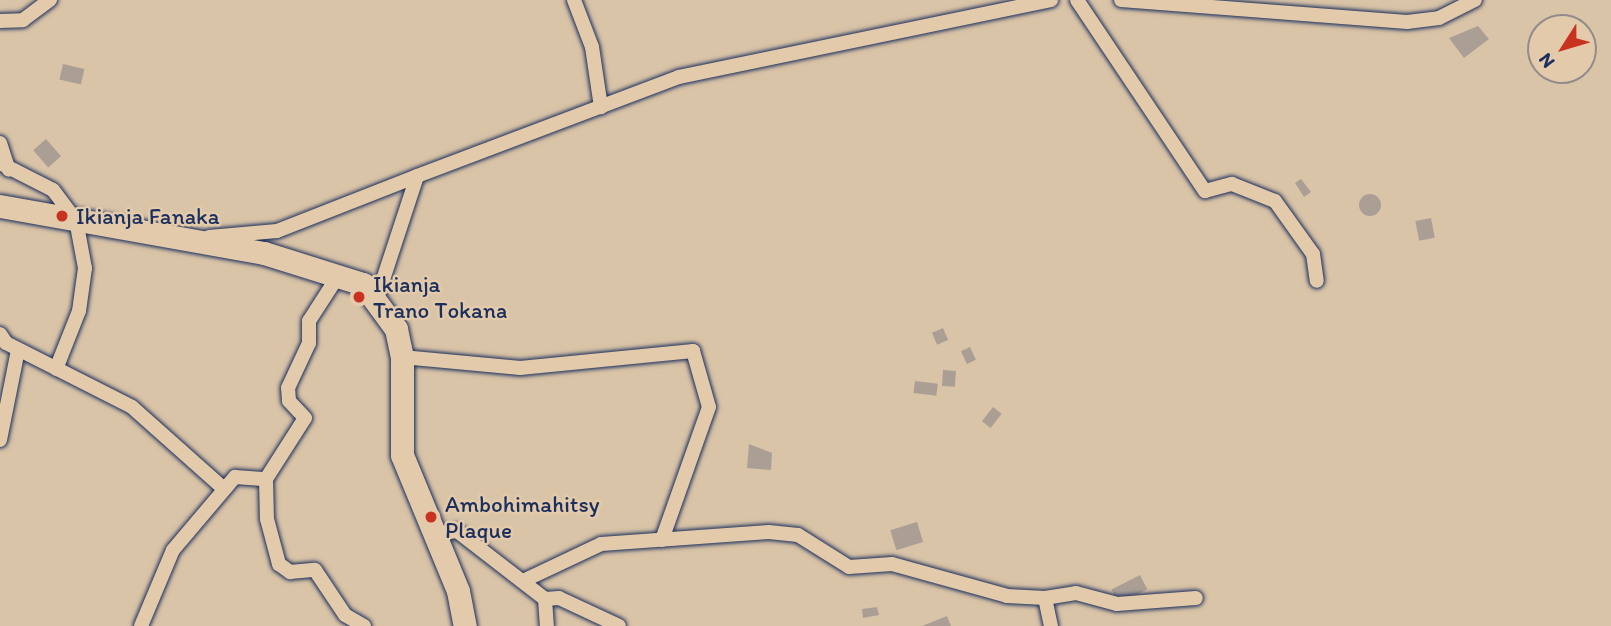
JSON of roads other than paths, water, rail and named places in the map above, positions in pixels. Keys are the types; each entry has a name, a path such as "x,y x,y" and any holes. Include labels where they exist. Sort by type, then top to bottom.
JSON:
{"main road":[{"path":"0,206 264,253 338,276 353,277 377,298 402,357 402,455 465,626"}],"street":[{"path":"0,21 23,20 50,0"},
{"path":"574,0 592,47 601,107"},
{"path":"183,239 277,231 679,77 1051,0"},
{"path":"1077,0 1205,191 1232,184 1275,201 1313,254 1317,281"},
{"path":"1121,0 1407,22 1438,18 1475,0"},
{"path":"0,143 4,166 53,190 76,220 82,289 55,369"},
{"path":"377,298 417,176"},
{"path":"338,276 309,321 309,343 288,388 289,401 305,418 266,479 267,519 279,564 290,572 315,570 345,615 364,626"},
{"path":"0,334 18,350 132,407 224,488"},
{"path":"0,440 18,350"},
{"path":"402,357 520,368 693,351 709,408 662,540"},
{"path":"141,626 173,550 224,488 235,477 266,479"},
{"path":"433,534 457,531 525,580 545,599 547,626"},
{"path":"525,580 601,544 798,536 849,567 892,565 1007,596 1045,598 1076,593 1117,604 1196,598"},
{"path":"545,599 559,598 619,626"},
{"path":"1045,598 1051,626"}],"place":[{"name":"Ikianja Fanaka","path":"62,216"},
{"name":"Ikianja Trano Tokana","path":"359,297"},
{"name":"Ambohimahitsy Plaque","path":"431,517"}]}
